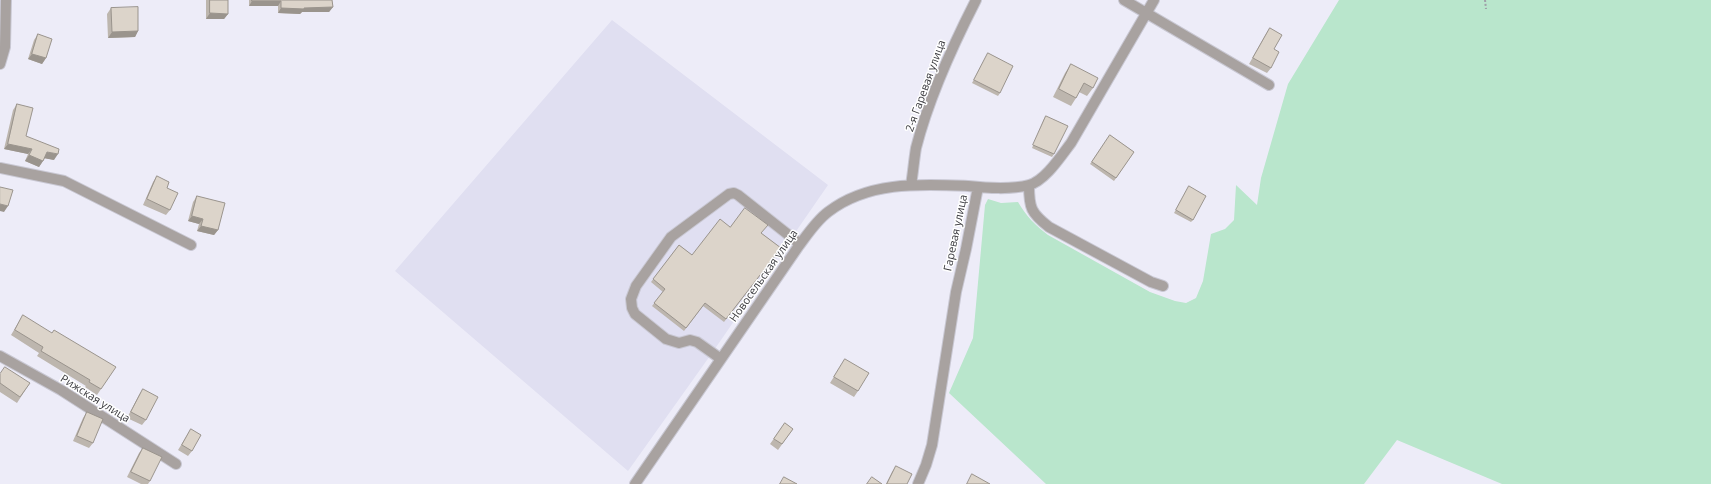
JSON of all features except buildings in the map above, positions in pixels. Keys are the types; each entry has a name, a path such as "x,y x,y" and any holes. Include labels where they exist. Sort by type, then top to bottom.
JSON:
{"street":[{"path":"0,64 5,47 6,0"},
{"name":"2-я Гаревая улица","path":"911,185 916,148 933,98 960,31 976,0"},
{"path":"1124,0 1145,14 1269,85"},
{"name":"Гаревая улица","path":"918,484 932,445 956,292 978,187 999,188 1029,185 1039,180 1049,171 1071,143 1154,0"},
{"path":"0,168 64,181 191,245"},
{"name":"Новосельская улица","path":"635,484 800,244 826,213 839,204 874,190 911,185 978,187"},
{"path":"1029,185 1029,204 1032,212 1044,223 1150,282 1163,286"},
{"path":"721,359 698,342 690,340 679,343 672,342 635,314 632,308 631,299 636,286 671,237 729,194 738,195 800,244"},
{"name":"Рижская улица","path":"0,356 61,390 176,464"}],"path":[{"path":"1485,0 1486,9"}],"shaded area":[{"path":"612,20 828,185 712,353 628,471 395,271"}],"green space":[{"path":"1339,0 1711,0 1711,484 1502,484 1397,440 1364,484 1046,484 949,393 973,338 985,205 988,199 1001,203 1018,202 1024,212 1048,235 1150,292 1175,301 1186,303 1196,298 1203,281 1211,234 1225,229 1234,220 1236,185 1257,205 1261,178 1288,84"}]}
